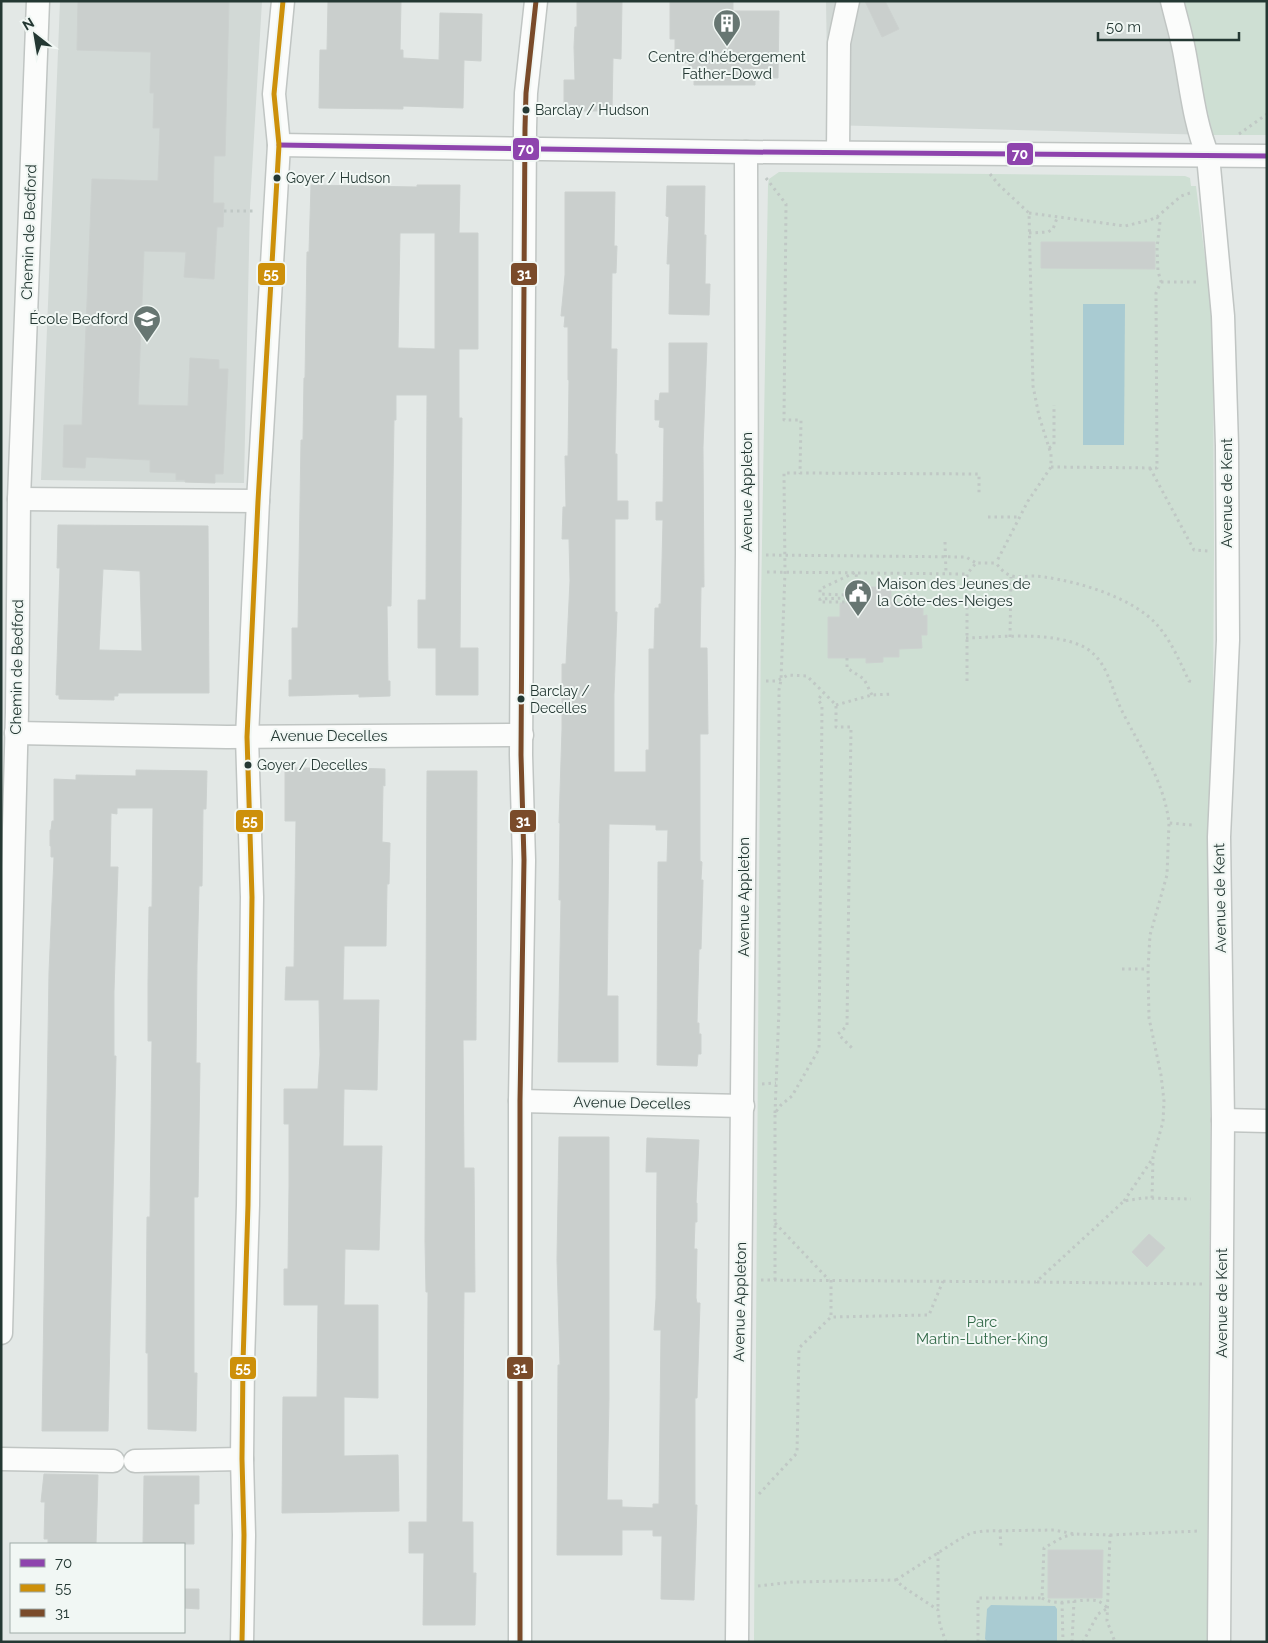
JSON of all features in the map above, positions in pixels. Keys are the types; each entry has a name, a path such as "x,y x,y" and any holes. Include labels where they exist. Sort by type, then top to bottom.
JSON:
{"street":[{"name":"Chemin de Bedford","path":"1,1334 4,1115 16,733 13,502 38,1"},
{"path":"242,1642 244,1535 242,1459 252,898 247,737 278,145 274,94 283,1"},
{"path":"520,1642 520,1101 524,860 522,735 525,148 526,93 536,1"},
{"path":"838,152 839,43 848,1"},
{"name":"Avenue de Kent","path":"1172,1 1184,50 1201,138 1208,156 1223,316 1227,446 1228,640 1219,837 1223,1120 1219,1642"},
{"path":"278,145 746,152 1267,156"},
{"name":"Avenue Appleton","path":"738,1642 747,562 746,152"},
{"path":"13,502 258,501"},
{"name":"Avenue Decelles","path":"16,733 247,737 522,735"},
{"name":"Avenue Decelles","path":"520,1101 743,1106"},
{"path":"1223,1120 1267,1121"},
{"path":"1,1459 113,1461"},
{"path":"135,1461 242,1459"}],"path":[{"path":"1234,138 1267,114"},
{"path":"988,172 1029,214 1125,226 1157,217 1181,196 1193,191"},
{"path":"766,178 786,204 784,420 801,420 800,473"},
{"path":"224,211 253,211"},
{"path":"996,563 1028,501 1051,467 1049,448 1034,400 1029,214"},
{"path":"1051,467 1157,468 1156,293 1161,282 1158,271 1157,248 1160,222 1157,217"},
{"path":"1029,233 1048,232 1053,229 1057,218"},
{"path":"1161,282 1208,282"},
{"path":"1049,448 1054,444 1054,404"},
{"path":"1150,468 1194,550 1214,551"},
{"path":"774,1280 775,1113 779,957 779,690 785,572 784,473 979,474 978,493"},
{"path":"988,517 1020,517"},
{"path":"945,542 946,573"},
{"path":"765,555 945,556 966,557 976,563 996,563"},
{"path":"967,681 966,574 976,563"},
{"path":"996,563 1002,571 1011,577 1041,576 1057,579 1114,597 1143,613 1158,626 1189,681 1194,682"},
{"path":"765,572 966,574"},
{"path":"856,572 856,602 820,602 820,599 846,598 846,595 820,594 820,589 856,572"},
{"path":"1010,637 1011,577"},
{"path":"966,638 1010,637 1061,640 1082,647 1096,657 1108,675 1122,710 1150,763 1167,804 1169,823 1167,875 1150,935 1148,969 1150,1018 1164,1101 1162,1122 1153,1157 1152,1198"},
{"path":"847,658 847,668 864,679 872,695"},
{"path":"761,680 781,680 788,676 806,676 836,705 836,727 851,727 847,1026 838,1034 852,1048"},
{"path":"775,1113 792,1096 818,1049 822,706 818,700 823,693"},
{"path":"836,705 872,695 892,694"},
{"path":"1169,823 1192,825"},
{"path":"1122,969 1148,969"},
{"path":"758,1085 776,1083"},
{"path":"1036,1282 1124,1201 1153,1157"},
{"path":"1124,1201 1152,1198 1191,1199"},
{"path":"775,1222 830,1280 831,1317"},
{"path":"740,1280 1222,1284"},
{"path":"755,1498 798,1453 799,1348 831,1317 929,1315 943,1281"},
{"path":"1000,1530 1001,1549"},
{"path":"754,1587 794,1582 896,1580 938,1552 971,1534 984,1531 1054,1530 1075,1534 1110,1535 1189,1531"},
{"path":"1042,1598 1044,1548 1063,1537 1075,1534"},
{"path":"1110,1535 1107,1621 1115,1642"},
{"path":"938,1552 938,1610 940,1625 946,1642"},
{"path":"896,1580 938,1610"},
{"path":"978,1642 978,1598 1042,1598 1062,1602 1098,1601 1108,1608"},
{"path":"1072,1642 1074,1601"},
{"path":"1062,1602 1063,1642"},
{"path":"1083,1642 1098,1614 1108,1608"}],"shaded area":[{"name":"École Bedford","path":"60,1 262,1 250,205 244,483 41,480"},
{"path":"826,1 1183,1 1213,135 828,125"}],"green space":[{"path":"1183,1 1267,1 1267,135 1213,135"},
{"name":"Parc Martin-Luther-King","path":"779,172 1185,176 1190,178 1191,186 1196,186 1213,337 1214,551 1207,1642 754,1642 761,603 768,185 769,179"}],"water":[{"path":"1083,304 1125,304 1124,445 1083,445"},
{"path":"991,1605 1055,1606 1057,1609 1057,1641 988,1642 985,1639 987,1609"}],"building":[{"path":"78,1 229,1 225,156 214,156 213,203 224,203 223,227 217,227 214,279 184,277 186,252 144,251 138,405 188,406 190,358 219,360 219,369 228,369 223,474 215,474 215,483 185,482 185,480 176,480 176,473 150,472 150,460 86,457 85,468 63,467 64,425 82,425 92,179 158,181 160,128 153,128 154,93 150,93 151,52 77,50"},
{"path":"328,1 401,1 400,50 403,50 403,58 439,60 440,13 482,14 481,61 464,60 463,108 403,106 403,109 319,108 320,50 327,50"},
{"path":"577,1 622,1 621,59 613,58 612,111 564,111 564,80 575,80 574,47 575,27 577,27"},
{"name":"Centre d'hébergement Father-Dowd","path":"670,1 733,1 733,11 779,11 778,78 755,78 755,85 694,85 694,71 689,71 689,63 683,63 683,55 675,55 675,39 670,39"},
{"path":"865,1 885,1 899,29 882,37"},
{"path":"311,185 417,187 417,185 460,185 459,233 478,233 478,349 459,349 459,418 462,418 460,648 478,648 478,695 436,695 436,648 418,648 418,600 426,600 427,395 396,395 391,606 387,606 390,696 359,697 359,694 289,696 289,680 292,680 292,628 298,628 301,440 303,440 305,378 307,252 309,252","holes":["400,233 435,233 435,349 398,348"]},
{"path":"667,186 705,186 705,284 710,284 709,315 669,314 670,264 667,264 669,217 666,216"},
{"path":"565,192 615,192 614,246 617,246 616,273 612,273 611,349 617,349 615,454 617,454 617,501 628,501 628,519 615,519 615,612 617,612 614,772 646,772 646,750 649,750 649,649 654,649 655,608 659,608 659,604 661,604 663,520 656,520 656,502 663,502 664,428 659,427 660,420 655,420 655,400 659,401 660,393 669,393 669,343 707,343 703,447 704,587 701,587 700,648 707,648 708,734 700,734 700,861 702,862 701,880 703,880 697,1023 699,1023 699,1034 701,1034 701,1054 698,1054 697,1066 657,1065 658,862 667,862 668,830 656,830 656,825 609,824 607,996 618,996 618,1062 558,1062 562,664 566,664 570,581 569,539 562,539 563,507 566,507 565,456 568,456 569,380 568,327 564,327 565,316 561,316 565,275"},
{"path":"1041,242 1155,242 1155,269 1041,268"},
{"path":"58,525 208,526 209,693 118,693 118,696 114,696 114,700 59,699 59,695 56,695 60,568 57,568","holes":["103,569 140,571 142,651 99,650"]},
{"path":"865,587 891,587 891,602 923,603 923,616 927,615 927,635 921,635 922,648 899,649 899,657 883,657 883,662 866,663 866,658 828,658 828,617 840,617 840,603 865,603"},
{"path":"285,768 317,768 317,771 354,772 354,768 385,769 382,842 390,843 386,946 344,946 343,1000 379,1000 377,1090 344,1089 343,1146 382,1146 379,1250 345,1249 344,1305 378,1305 378,1398 344,1397 344,1456 398,1455 399,1511 282,1513 283,1397 317,1397 318,1305 284,1305 284,1269 288,1269 289,1124 284,1124 284,1089 318,1089 320,1055 319,1000 285,1000 286,967 294,967 296,821 285,821"},
{"path":"136,770 207,771 206,809 203,809 202,886 199,886 197,964 196,1063 200,1063 198,1197 194,1197 194,1373 197,1373 196,1431 148,1429 148,1353 146,1353 147,1217 150,1217 152,1041 148,1041 148,984 149,907 152,907 153,808 117,808 117,814 111,813 110,867 118,867 114,991 114,1056 116,1056 108,1431 42,1431 49,972 54,857 51,857 50,830 52,821 54,821 54,779 76,780 76,775 136,776"},
{"path":"427,771 477,771 476,1040 463,1040 464,1168 474,1168 475,1292 464,1292 462,1522 473,1522 473,1573 476,1573 475,1625 423,1625 424,1553 409,1553 409,1522 427,1522 428,1292 426,1292 425,1241"},
{"path":"559,1137 609,1137 607,1500 622,1500 622,1507 653,1508 653,1504 659,1504 661,1330 654,1330 657,1172 646,1172 647,1138 699,1140 697,1222 695,1222 694,1249 697,1249 696,1298 697,1303 700,1303 697,1398 695,1398 695,1505 697,1505 694,1600 661,1599 662,1536 653,1536 653,1530 622,1530 622,1555 557,1555 558,1365 560,1365 557,1260"},
{"path":"1149,1234 1165,1248 1147,1267 1132,1252"},
{"path":"44,1474 98,1475 96,1543 48,1543 48,1539 44,1539 45,1502 41,1502"},
{"path":"144,1476 199,1476 199,1504 194,1504 194,1544 143,1543"},
{"path":"1048,1550 1103,1550 1102,1598 1048,1598"},
{"path":"185,1589 199,1589 199,1609 185,1608"}],"transit line":[{"name":"55","path":"242,1642 244,1535 242,1459 243,1362 248,1205 252,897 247,737 258,501 279,145 274,94 283,1"},
{"name":"31","path":"520,1642 520,1101 524,860 521,755 525,128 526,93 536,1"},
{"name":"70","path":"279,145 746,152 1267,156"}],"place":[{"name":"Centre d'hébergement Father-Dowd","path":"727,47"},
{"name":"Barclay / Hudson","path":"526,110"},
{"name":"Goyer / Hudson","path":"277,178"},
{"name":"École Bedford","path":"147,343"},
{"name":"Maison des Jeunes de la Côte-des-Neiges","path":"858,617"},
{"name":"Barclay / Decelles","path":"521,699"},
{"name":"Goyer / Decelles","path":"248,765"}]}
